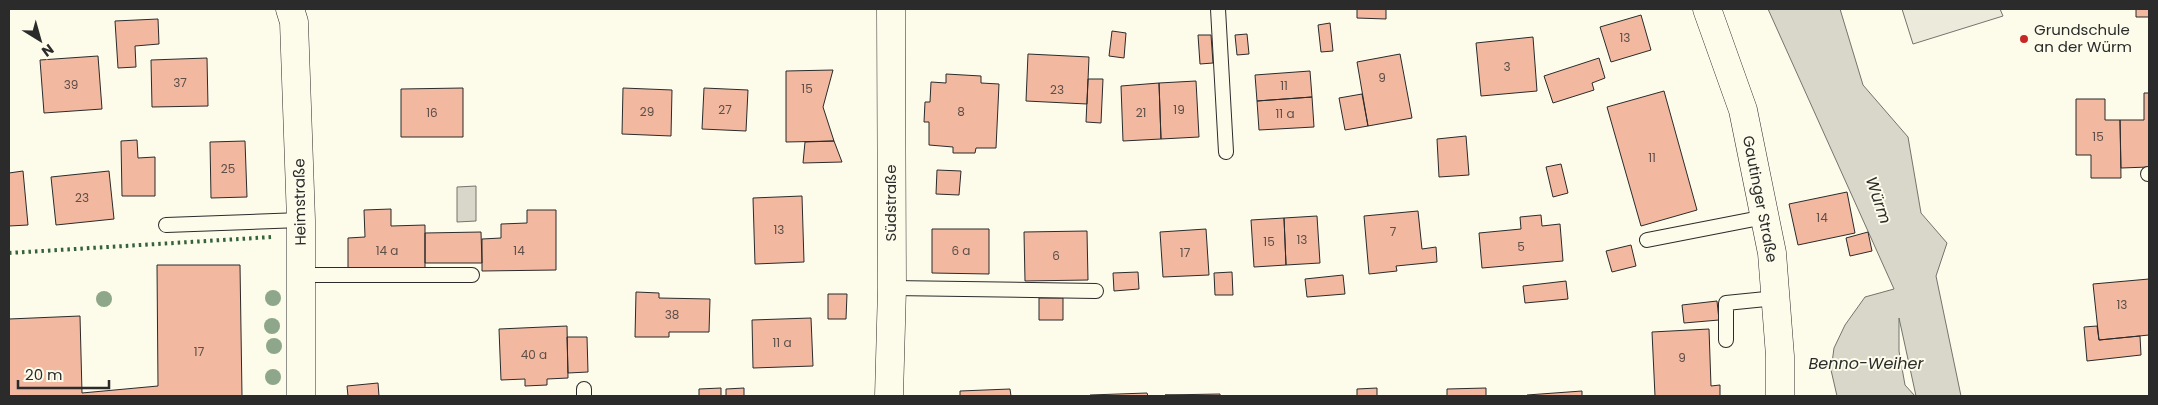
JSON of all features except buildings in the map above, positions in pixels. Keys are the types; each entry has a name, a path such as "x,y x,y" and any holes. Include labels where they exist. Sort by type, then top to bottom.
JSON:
{"street":[{"name":"Heimstraße","path":"290,9 294,22 301,220 301,396"},
{"name":"Südstraße","path":"889,396 892,288 890,9"},
{"name":"Gautinger Straße","path":"1707,9 1743,110 1772,253 1780,396"}],"lane":[{"path":"1218,9 1226,152"},
{"path":"1646,240 1765,217"},
{"path":"166,225 301,220"},
{"path":"300,275 472,275"},
{"path":"892,288 1096,291"},
{"path":"1726,340 1726,303 1776,298"}],"shaded area":[{"path":"1902,9 2000,9 2003,16 1913,44"}],"water":[{"path":"1768,9 1840,9 1863,85 1908,137 1921,213 1947,243 1936,276 1961,396 1916,396 1899,318 1899,351 1905,385 1915,396 1837,396 1831,370 1834,348 1845,325 1865,297 1894,289"},
{"path":"476,186 476,221 457,222 457,187"}],"hedge":[{"path":"9,253 272,237"}],"place":[{"name":"Grundschule an der Würm","path":"2024,39"}],"water label":[{"name":"Würm","path":"1879,200"},
{"name":"Benno-Weiher","path":"1866,363"}]}
